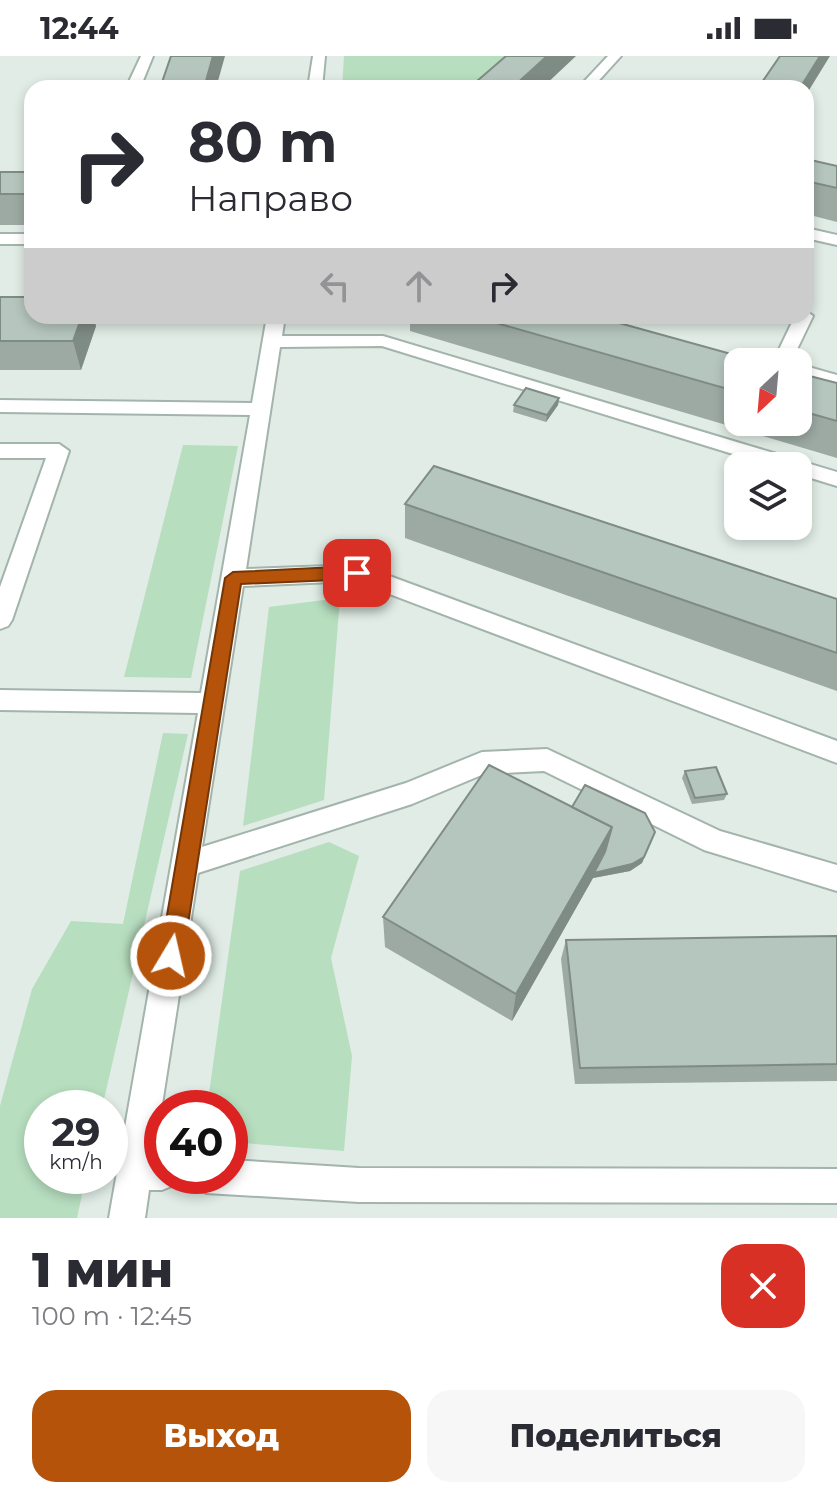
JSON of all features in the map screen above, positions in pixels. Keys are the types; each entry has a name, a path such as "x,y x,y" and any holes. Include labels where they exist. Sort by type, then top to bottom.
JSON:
{"street":[{"path":"136,80 147,56"},
{"path":"316,80 319,56"},
{"path":"592,80 615,56"},
{"path":"814,235 837,240"},
{"path":"0,239 24,239"},
{"path":"158,1090 187,864 275,324"},
{"path":"789,348 800,324"},
{"path":"272,342 383,341 750,452"},
{"path":"812,374 837,381"},
{"path":"0,406 261,409"},
{"path":"0,451 59,451 8,574 0,620"},
{"path":"812,471 837,479"},
{"path":"233,578 357,573 837,752"},
{"path":"0,700 213,703"},
{"path":"187,864 412,793 482,763 547,760 714,841 837,878"},
{"path":"248,1178 359,1185 837,1186"},
{"path":"127,1218 144,1182"}],"green space":[{"path":"344,56 532,56 505,80 342,80"},
{"path":"183,445 238,446 191,678 124,677"},
{"path":"340,598 324,800 243,826 269,607"},
{"path":"163,733 188,734 106,1090 24,1090 24,1194 82,1194 77,1218 0,1218 0,1106 32,989 71,921 123,924"},
{"path":"329,842 359,856 331,958 352,1056 344,1151 248,1143 248,1090 210,1090 240,871"}],"building":[{"path":"171,56 213,56 206,80 163,80"},
{"path":"506,56 547,56 521,80 478,80"},
{"path":"780,56 820,56 805,80 764,80"},
{"path":"814,161 837,166 837,188 814,183"},
{"path":"0,172 24,172 24,194 0,194"},
{"path":"0,297 24,297 24,324 79,324 73,341 0,341"},
{"path":"500,324 623,324 724,352 724,388"},
{"path":"812,377 837,383 837,421 812,414"},
{"path":"526,388 559,398 547,415 514,405"},
{"path":"434,466 837,599 837,653 405,504"},
{"path":"489,765 612,827 516,994 383,917"},
{"path":"716,767 727,794 695,798 685,771"},
{"path":"585,785 645,813 655,832 644,857 632,864 594,873 605,852 612,827 572,807"},
{"path":"837,936 837,1064 580,1068 566,940"}],"route":[{"path":"171,956 233,578 357,573"}]}
